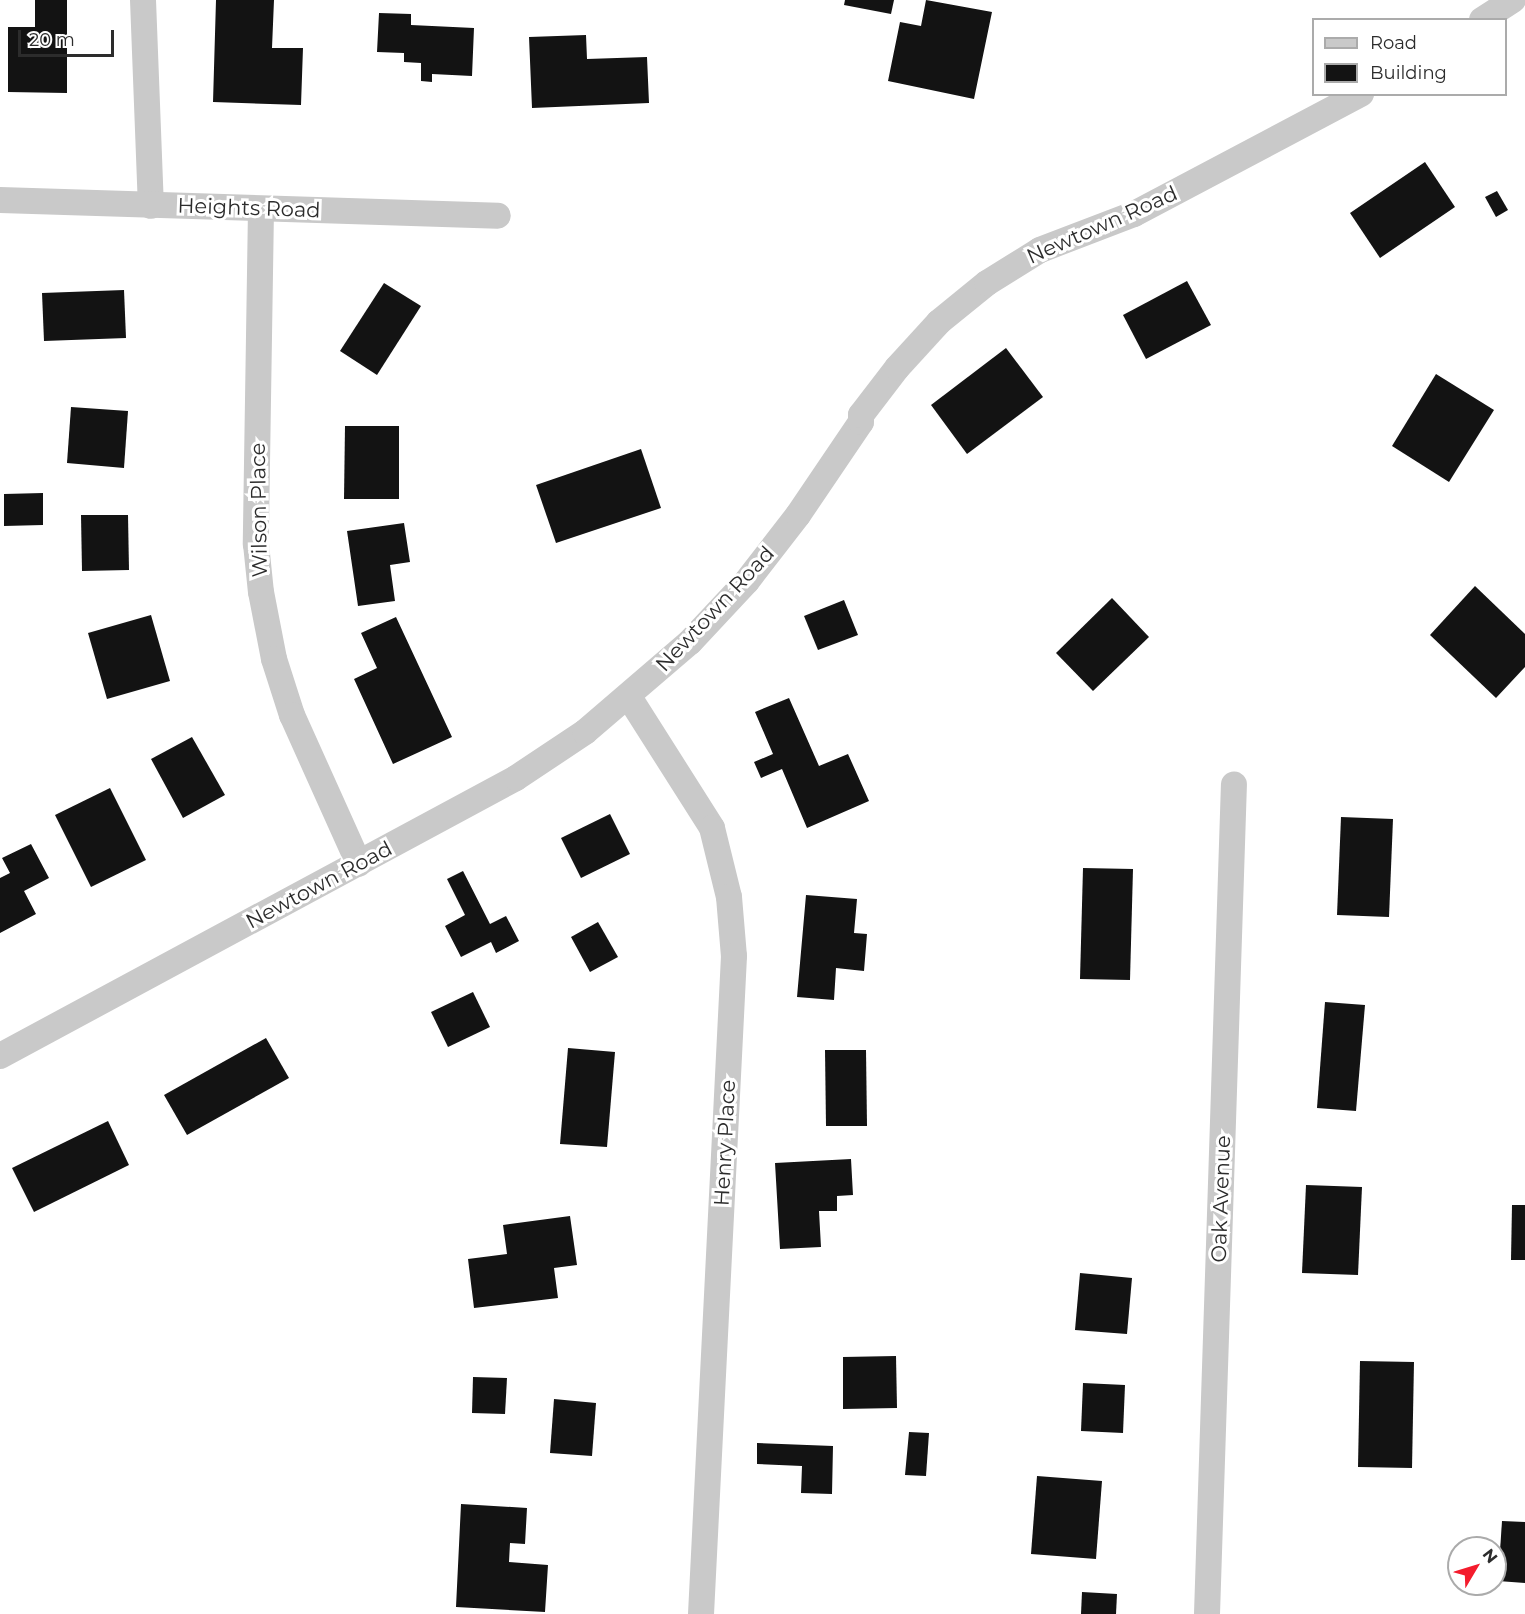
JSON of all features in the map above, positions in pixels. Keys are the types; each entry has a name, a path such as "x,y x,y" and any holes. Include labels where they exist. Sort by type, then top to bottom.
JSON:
{"street":[{"path":"143,0 151,206"},
{"path":"1485,18 1513,0"},
{"name":"Newtown Road","path":"0,1056 516,778 629,698 690,642 747,581 798,515 861,422 861,414 897,368 939,322 987,283 1040,250 1134,214 1357,96"},
{"name":"Heights Road","path":"0,200 498,216"},
{"name":"Wilson Place","path":"261,209 256,544 261,592 274,659 292,715 359,864"},
{"name":"Henry Place","path":"629,698 712,828 729,897 734,956 700,1614"},
{"name":"Oak Avenue","path":"1207,1614 1234,784"}],"building":[{"path":"35,0 67,0 67,93 8,92 8,27 35,27"},
{"path":"216,0 274,0 272,48 303,48 301,105 213,102"},
{"path":"845,0 894,0 891,14 844,5"},
{"path":"926,0 992,12 974,99 888,81 900,22 921,26"},
{"path":"379,13 411,14 411,25 474,28 472,76 432,74 432,82 421,81 421,63 404,62 404,53 377,52"},
{"path":"586,35 587,59 647,57 649,103 532,108 529,37"},
{"path":"1425,162 1455,207 1380,258 1350,213"},
{"path":"1497,191 1508,210 1496,217 1485,197"},
{"path":"1187,281 1211,325 1146,359 1123,315"},
{"path":"384,283 421,306 377,375 340,351"},
{"path":"124,290 126,338 44,341 42,293"},
{"path":"1006,348 1043,397 967,454 931,405"},
{"path":"1436,374 1494,410 1449,482 1392,446"},
{"path":"71,407 128,411 124,468 67,463"},
{"path":"345,426 399,426 399,499 344,499"},
{"path":"641,449 661,508 556,543 536,485"},
{"path":"43,493 43,525 4,526 4,494"},
{"path":"81,515 128,515 129,570 82,571"},
{"path":"404,523 410,562 390,565 395,601 358,606 347,531"},
{"path":"1475,586 1525,634 1525,667 1496,698 1430,635"},
{"path":"1112,598 1149,637 1093,691 1056,653"},
{"path":"844,600 858,635 818,650 804,616"},
{"path":"151,615 170,681 107,699 88,633"},
{"path":"396,617 452,737 393,764 354,679 377,668 361,633"},
{"path":"789,698 819,766 848,754 869,801 807,828 782,769 761,778 754,762 773,754 755,712"},
{"path":"192,737 225,795 183,818 151,759"},
{"path":"110,788 146,860 91,887 55,815"},
{"path":"610,814 630,854 581,878 561,838"},
{"path":"1341,817 1393,819 1389,917 1337,915"},
{"path":"31,844 49,878 24,891 36,914 0,933 0,878 10,873 2,858"},
{"path":"1083,868 1133,869 1130,980 1080,979"},
{"path":"463,871 490,924 506,916 519,941 496,953 491,942 461,957 445,926 465,915 447,879"},
{"path":"806,895 857,899 854,933 867,934 864,971 836,968 834,1000 797,997"},
{"path":"598,922 618,957 590,972 571,937"},
{"path":"473,992 490,1027 448,1047 431,1012"},
{"path":"1325,1002 1365,1005 1356,1111 1317,1108"},
{"path":"266,1038 289,1078 187,1135 164,1095"},
{"path":"568,1048 615,1052 607,1147 560,1144"},
{"path":"825,1050 866,1050 867,1126 826,1126"},
{"path":"108,1121 129,1165 34,1212 12,1168"},
{"path":"851,1159 853,1195 837,1196 837,1211 819,1211 821,1247 780,1249 775,1163"},
{"path":"1306,1185 1362,1187 1358,1275 1302,1273"},
{"path":"1512,1205 1525,1205 1525,1260 1511,1260"},
{"path":"570,1216 577,1265 554,1268 558,1298 474,1308 468,1259 507,1254 503,1225"},
{"path":"1080,1273 1132,1278 1127,1334 1075,1330"},
{"path":"896,1356 897,1408 843,1409 843,1357"},
{"path":"1360,1361 1414,1362 1412,1468 1358,1467"},
{"path":"473,1377 507,1378 505,1414 472,1413"},
{"path":"1083,1383 1125,1385 1123,1433 1081,1431"},
{"path":"554,1399 596,1403 592,1456 550,1453"},
{"path":"909,1432 929,1433 926,1476 905,1475"},
{"path":"757,1443 833,1446 832,1494 801,1493 802,1466 757,1464"},
{"path":"1037,1476 1102,1481 1096,1559 1031,1554"},
{"path":"461,1504 527,1508 525,1544 510,1543 509,1562 548,1565 545,1612 456,1607"},
{"path":"1502,1521 1525,1522 1525,1583 1507,1582 1507,1536 1501,1536"},
{"path":"1082,1592 1117,1594 1116,1614 1081,1614"}]}
